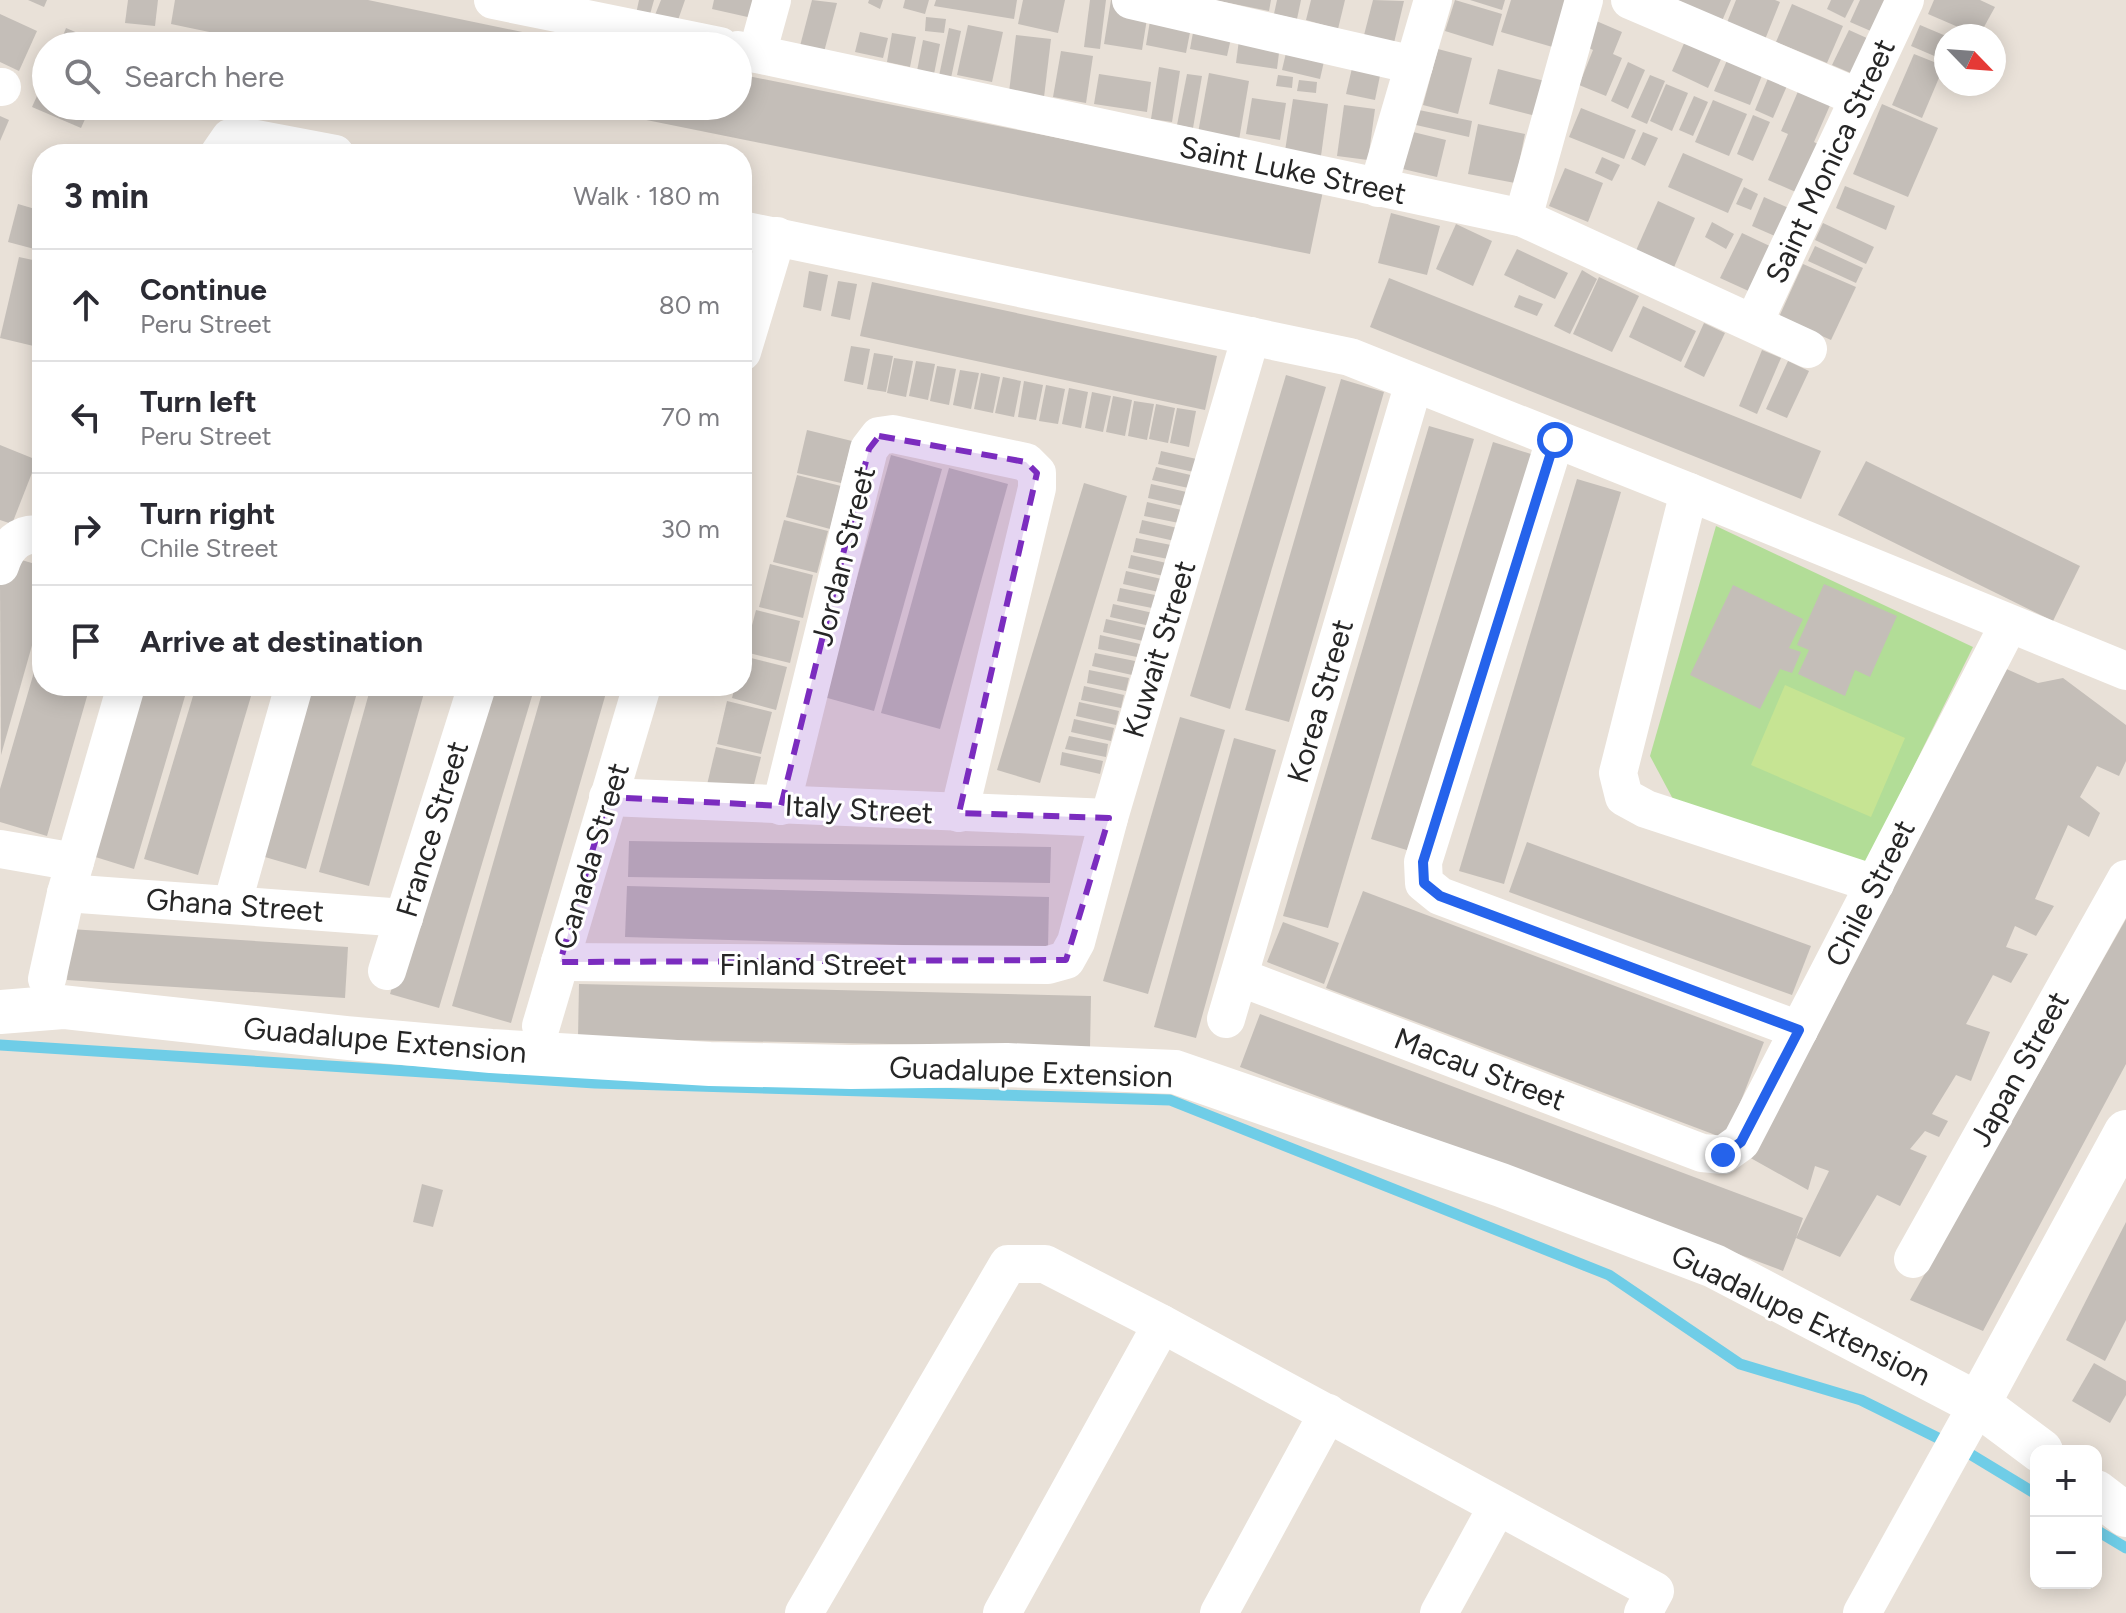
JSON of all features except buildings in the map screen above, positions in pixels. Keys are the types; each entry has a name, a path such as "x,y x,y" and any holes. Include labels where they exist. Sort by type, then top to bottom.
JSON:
{"street":[{"path":"493,0 608,10 676,32"},
{"name":"Saint Luke Street","path":"752,42 772,0"},
{"path":"1131,0 1414,65"},
{"path":"1378,188 1433,0"},
{"path":"1523,218 1584,0"},
{"path":"1630,0 1859,98"},
{"name":"Saint Monica Street","path":"1754,322 1905,0"},
{"name":"Saint Luke Street","path":"752,53 1523,218 1808,349"},
{"path":"226,144 230,138 246,137 283,144"},
{"path":"752,282 759,233 1350,357 2126,671"},
{"name":"Kuwait Street","path":"1066,960 1076,942 1109,818 1251,336"},
{"name":"Korea Street","path":"1226,1019 1414,383"},
{"name":"Jordan Street","path":"781,806 869,449 879,436 893,434 1026,462 1037,473 1037,488 959,813"},
{"path":"1555,440 1423,862 1424,883 1440,896 1799,1030"},
{"path":"1689,492 1618,773 1624,797 1646,809 1875,884"},
{"path":"0,566 3,556 17,539 32,533"},
{"name":"Chile Street","path":"1723,1155 1741,1142 2009,624"},
{"path":"47,979 71,878 123,696"},
{"path":"232,905 291,696"},
{"name":"France Street","path":"387,971 474,696"},
{"name":"Canada Street","path":"541,1026 639,696"},
{"name":"Italy Street","path":"608,797 1109,818"},
{"name":"Ghana Street","path":"0,849 71,878 232,905 404,918"},
{"name":"Japan Street","path":"1913,1259 2126,879"},
{"name":"Finland Street","path":"560,962 1048,965 1066,960"},
{"name":"Macau Street","path":"1239,977 1702,1153 1723,1155"},
{"name":"Guadalupe Extension","path":"0,1012 63,1007 491,1051 710,1064 851,1067 1007,1065 1175,1072 1501,1185 1714,1266 1978,1404 2033,1445"},
{"path":"1862,1613 2126,1132"},
{"path":"804,1613 1008,1264 1045,1264 1655,1591 1643,1613"},
{"path":"1002,1613 1162,1324"},
{"path":"1219,1613 1328,1413"},
{"path":"2102,1497 2126,1515"},
{"path":"1439,1613 1497,1507"}],"highlighted area":[{"path":"879,436 1026,462 1037,473 959,813 1109,818 1066,960 560,962 608,797 781,806 869,449"}],"green space":[{"path":"1716,526 1973,647 1862,871 1674,801 1650,756"},
{"path":"1785,685 1905,738 1871,817 1751,765"}],"waterway":[{"path":"0,1045 595,1083 1170,1100 1609,1275 1740,1364 1861,1400 1942,1440"},
{"path":"1970,1454 2030,1490"},
{"path":"2102,1534 2126,1548"}],"route":[{"path":"1555,440 1423,862 1424,883 1440,896 1799,1030 1741,1142 1723,1155"}]}
